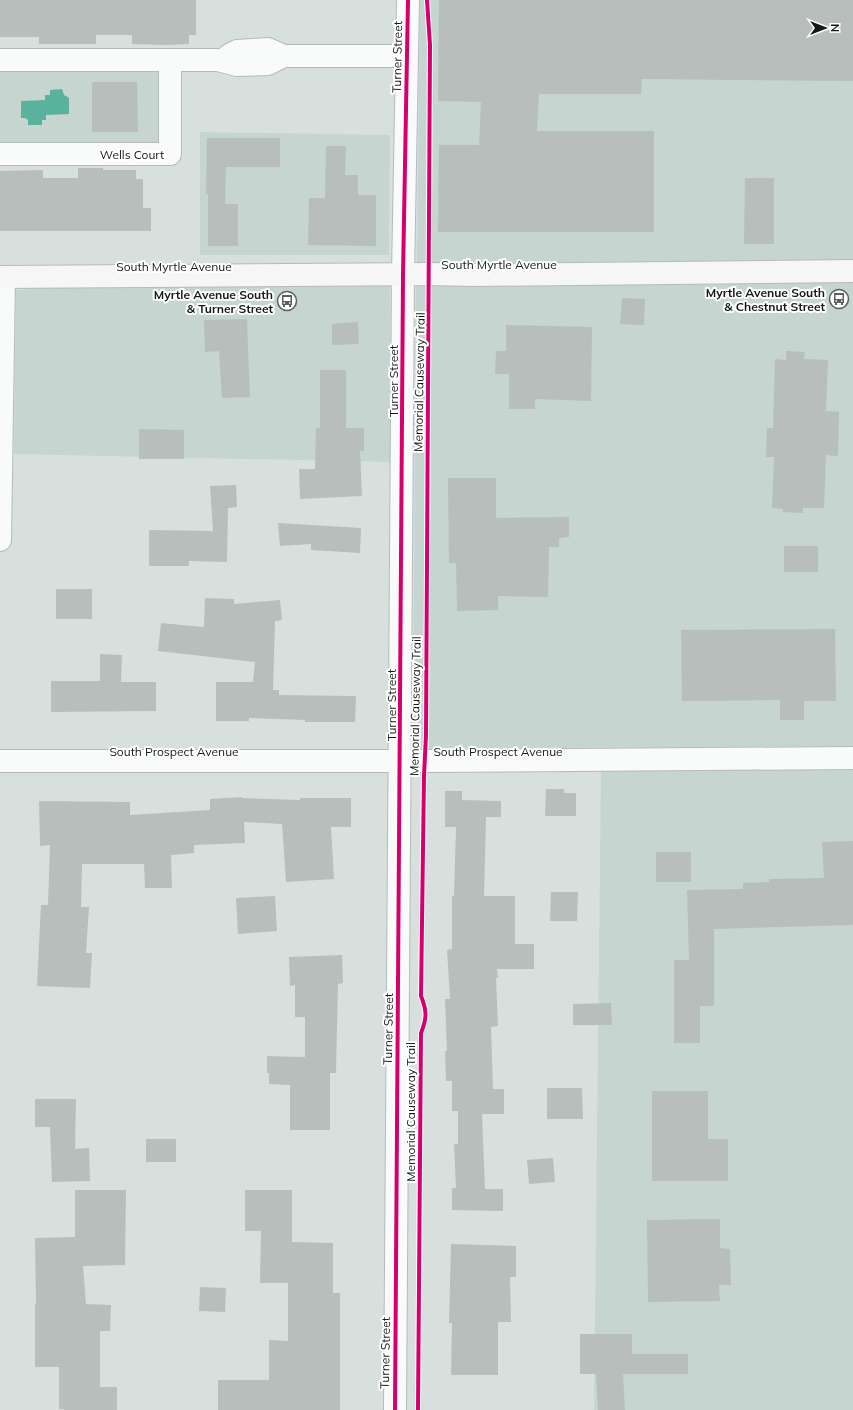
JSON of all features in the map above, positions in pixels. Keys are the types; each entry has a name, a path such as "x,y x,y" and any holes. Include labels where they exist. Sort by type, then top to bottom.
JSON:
{"main road":[{"name":"South Myrtle Avenue","path":"2,277 474,275 853,271"}],"street":[{"name":"Turner Street","path":"395,1410 401,760 403,275 408,0"},
{"path":"0,60 218,60 237,65 268,64 284,56 407,56"},
{"name":"Wells Court","path":"0,154 170,154 170,61"},
{"path":"0,540 2,277"},
{"name":"South Prospect Avenue","path":"0,761 425,761 853,758"}],"shaded area":[{"path":"420,0 853,0 853,260 751,262 417,263"},
{"path":"0,71 158,72 158,143 0,142"},
{"path":"62,89 64,95 69,98 69,114 46,115 46,120 42,120 42,125 28,125 28,120 21,118 21,101 45,100 45,95 50,95 50,90"},
{"path":"200,132 390,135 389,255 200,255"},
{"path":"853,282 853,746 413,749 416,286"},
{"path":"390,286 390,462 14,454 16,290 80,287"},
{"path":"853,769 853,1410 594,1410 601,771"}],"building":[{"path":"0,0 196,0 196,35 189,35 189,44 132,44 132,35 96,35 96,44 39,44 39,37 0,37"},
{"path":"439,0 853,0 853,81 642,79 641,94 539,94 537,131 654,131 654,232 438,232 439,145 479,145 481,102 438,101"},
{"path":"92,82 137,82 138,132 92,132"},
{"path":"207,138 280,138 280,167 226,167 225,204 238,204 238,246 208,246 208,194 206,194"},
{"path":"326,146 346,146 345,175 358,175 358,195 376,195 376,246 308,245 309,198 325,198"},
{"path":"78,168 136,170 136,179 143,179 143,208 151,208 151,231 0,231 0,171 43,170 43,178 78,178"},
{"path":"745,178 774,178 774,244 744,244"},
{"path":"622,298 645,299 644,325 620,324"},
{"path":"247,319 250,397 222,398 219,351 205,352 204,320"},
{"path":"358,322 359,344 332,345 332,324"},
{"path":"506,325 592,327 591,401 535,399 535,409 509,409 509,374 495,374 496,351 506,351"},
{"path":"786,351 805,352 804,359 828,360 826,411 839,412 838,456 826,455 824,508 803,508 803,513 783,512 783,509 772,508 774,457 766,457 767,428 773,428 775,359 786,360"},
{"path":"320,370 346,370 346,428 364,428 364,451 360,451 362,496 300,499 299,469 315,469 316,428 320,428"},
{"path":"139,429 184,430 184,459 139,459"},
{"path":"448,478 496,478 496,518 569,517 569,537 559,538 559,547 549,547 548,597 498,596 498,610 457,611 456,563 449,563"},
{"path":"236,485 237,507 228,508 227,562 189,561 189,566 149,566 149,530 213,531 210,486"},
{"path":"278,523 361,528 360,553 311,550 311,544 280,546"},
{"path":"784,546 818,546 818,572 784,572"},
{"path":"56,589 92,589 92,619 56,619"},
{"path":"205,598 234,599 234,604 280,600 282,620 275,621 273,690 279,690 279,695 356,696 355,722 305,722 305,720 249,718 249,721 216,721 216,682 253,682 255,662 158,651 161,623 204,627"},
{"path":"835,629 836,701 804,701 804,720 780,720 780,700 682,701 681,630"},
{"path":"100,654 122,655 121,682 156,682 156,711 51,712 51,681 100,681"},
{"path":"546,789 564,789 564,793 576,793 576,816 545,816"},
{"path":"445,791 462,791 462,800 501,801 501,817 486,817 484,896 515,896 515,944 534,944 534,969 497,969 498,1026 491,1027 493,1089 504,1089 504,1114 482,1114 485,1189 503,1189 503,1211 452,1210 452,1188 456,1188 454,1144 458,1144 458,1111 452,1111 452,1081 446,1081 445,1051 447,1051 445,999 450,999 447,950 452,949 452,896 454,896 456,827 445,827"},
{"path":"242,797 300,800 300,798 351,798 351,827 331,827 334,879 286,882 282,824 244,822 245,843 194,845 194,853 171,855 172,888 145,888 144,864 82,864 81,907 89,907 86,953 92,953 90,988 37,986 41,905 48,905 50,845 40,846 39,801 130,802 130,815 210,810 210,799"},
{"path":"853,841 853,925 714,929 714,1006 700,1006 700,1043 674,1043 674,960 689,960 687,890 743,889 743,883 769,882 769,879 824,878 822,842"},
{"path":"656,852 691,852 691,882 656,882"},
{"path":"551,892 578,892 577,921 550,921"},
{"path":"275,896 277,931 238,934 236,898"},
{"path":"342,955 343,983 338,984 336,1073 330,1073 330,1130 290,1130 290,1085 269,1084 269,1073 267,1073 267,1056 305,1057 305,1017 295,1017 295,985 290,986 289,957"},
{"path":"611,1003 612,1025 573,1025 573,1004"},
{"path":"547,1088 582,1088 583,1119 547,1119"},
{"path":"652,1091 708,1091 708,1139 728,1139 728,1181 652,1181"},
{"path":"35,1099 76,1099 75,1149 89,1148 90,1181 52,1182 50,1127 35,1127"},
{"path":"146,1139 176,1139 176,1162 146,1162"},
{"path":"553,1158 555,1182 529,1184 527,1160"},
{"path":"75,1190 126,1190 125,1265 83,1266 86,1304 111,1305 110,1331 100,1331 100,1387 117,1387 117,1410 59,1409 59,1367 35,1367 35,1238 75,1237"},
{"path":"245,1190 292,1190 292,1242 333,1243 333,1293 340,1293 340,1410 218,1410 218,1380 269,1380 269,1340 288,1341 288,1283 260,1283 261,1231 245,1231"},
{"path":"720,1219 720,1248 730,1249 731,1285 719,1285 720,1301 648,1302 647,1220"},
{"path":"451,1244 516,1246 516,1277 510,1277 511,1322 498,1322 498,1375 451,1375 452,1323 449,1323"},
{"path":"200,1287 226,1288 225,1312 199,1311"},
{"path":"580,1334 632,1334 632,1354 688,1354 688,1374 623,1374 625,1410 598,1410 596,1374 580,1374"}],"cycle path":[{"name":"Memorial Causeway Trail","path":"395,1410 403,275 408,0"},
{"name":"Memorial Causeway Trail","path":"418,1410 421,1033 426,1014 421,996 424,776 426,735 430,45 427,0"}],"place":[{"name":"Myrtle Avenue South & Chestnut Street","path":"839,299"},
{"name":"Myrtle Avenue South & Turner Street","path":"287,301"}]}
